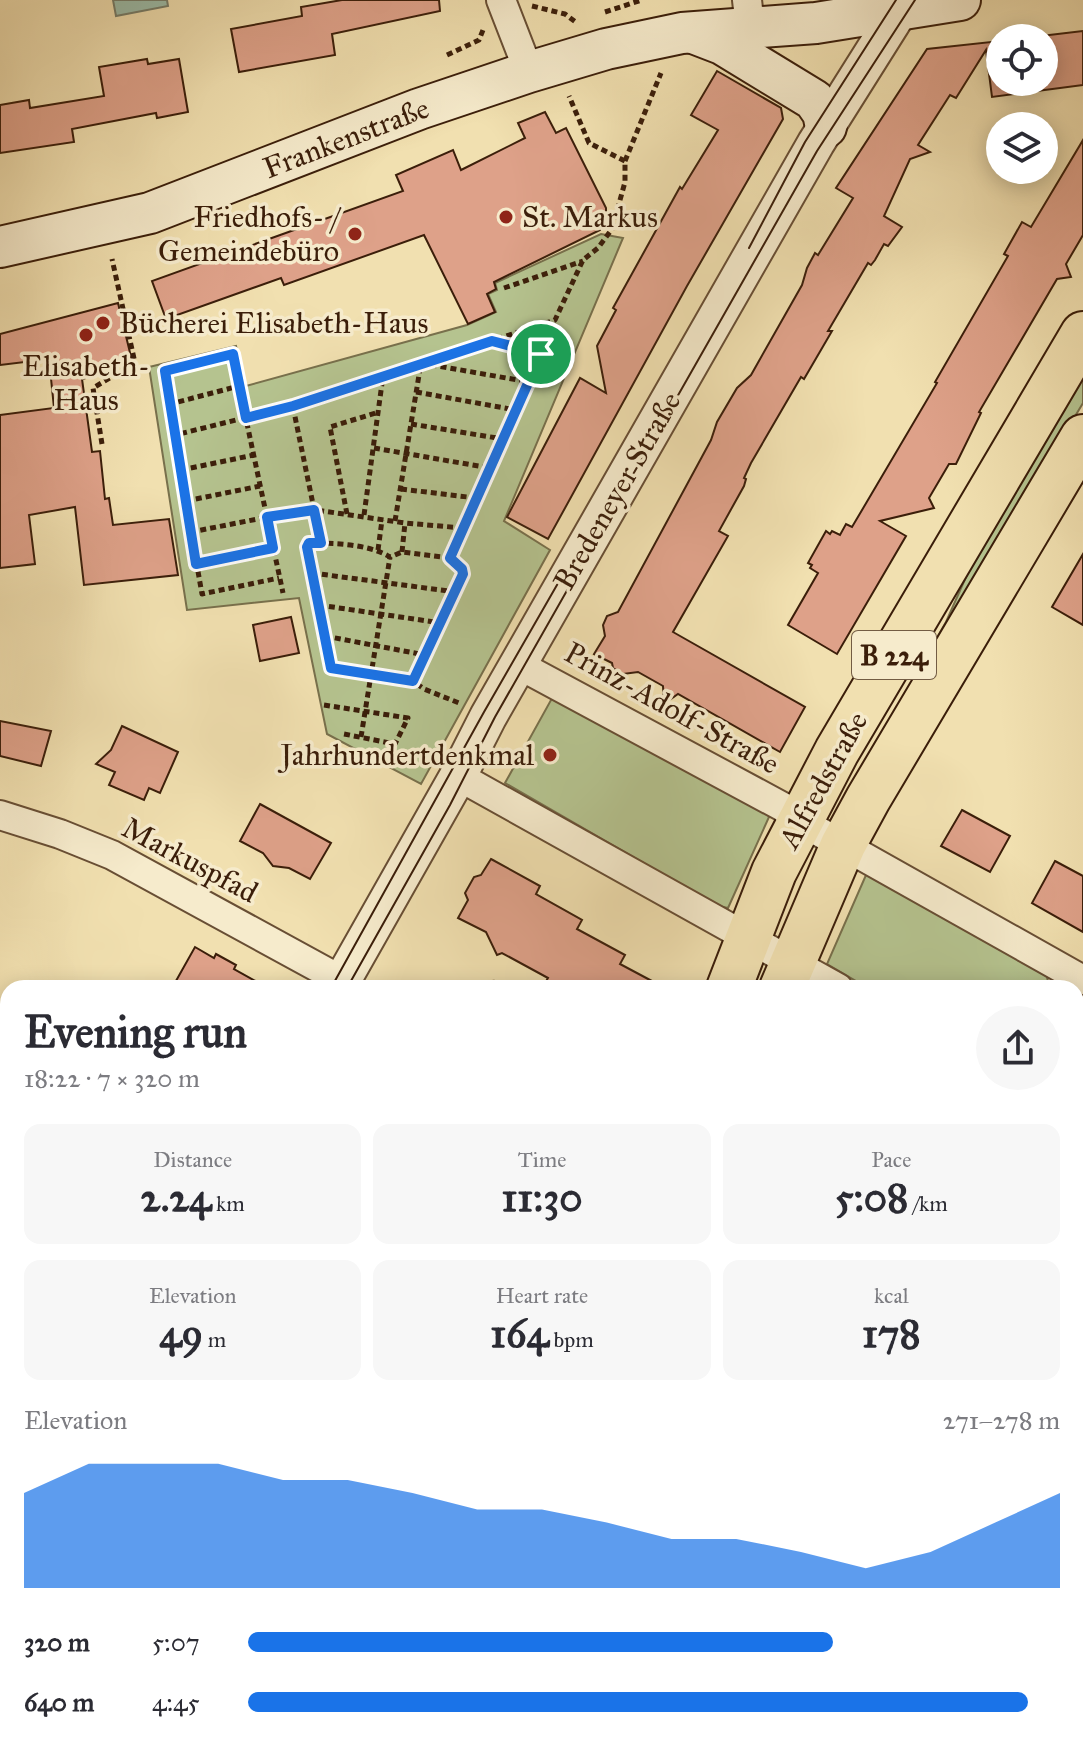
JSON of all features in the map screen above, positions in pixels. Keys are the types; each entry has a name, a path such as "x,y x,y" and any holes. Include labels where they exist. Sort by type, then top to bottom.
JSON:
{"main road":[{"name":"Frankenstraße","path":"0,247 150,213 419,109 546,78 606,49 679,46 748,14 816,23 903,6 960,0"},
{"path":"679,46 722,44 814,100 823,113 826,127"},
{"name":"Alfredstraße","path":"732,980 774,872 837,751 1083,334"},
{"name":"Alfredstraße","path":"787,975 843,845 868,799 1083,437"}],"street":[{"name":"Bredeneyer Straße","path":"342,980 488,717 826,127 903,6"},
{"path":"493,11 546,78"},
{"name":"Prinz-Adolf-Straße","path":"519,665 770,800 800,821 1083,980"},
{"path":"458,776 748,938 787,975 807,980"},
{"name":"Markuspfad","path":"0,815 112,855 333,980"}],"path":[{"path":"603,13 642,0"},
{"path":"530,5 565,14 576,23 589,18"},
{"path":"447,55 479,40 493,11"},
{"path":"504,288 583,260 598,248 612,229 625,182 625,161 679,46"},
{"path":"546,78 589,143 625,161"},
{"path":"102,444 93,388 135,363 112,259"},
{"path":"450,558 583,260"},
{"path":"175,435 293,406 555,320"},
{"path":"492,341 541,354"},
{"path":"279,578 202,594 165,371 233,354 283,593"},
{"path":"421,363 529,382"},
{"path":"395,521 421,363"},
{"path":"364,515 383,376"},
{"path":"170,404 239,386"},
{"path":"416,392 516,410"},
{"path":"293,406 321,543"},
{"path":"347,514 330,427 379,412"},
{"path":"411,424 503,439"},
{"path":"374,448 490,468"},
{"path":"181,470 254,455"},
{"path":"186,501 260,486"},
{"path":"401,489 476,498"},
{"path":"191,532 314,510 463,528"},
{"path":"378,550 382,519"},
{"path":"402,552 405,523"},
{"path":"390,557 378,550 307,544 331,668 413,681 447,698"},
{"path":"196,564 273,548"},
{"path":"390,557 402,552 450,558 463,574 413,681"},
{"path":"361,737 390,557"},
{"path":"312,573 456,592"},
{"path":"319,605 441,623"},
{"path":"325,636 425,655"},
{"path":"324,705 408,718 395,744 344,734"}],"green space":[{"path":"601,234 623,238 504,521 550,550 421,784 327,734 299,598 187,610 149,367 236,346 246,386 467,325 496,312 488,294 497,290 495,283"},
{"path":"1083,367 1083,403 856,779 946,622 974,559"},
{"path":"556,691 767,811 769,817 728,908 718,906 505,783"},
{"path":"866,875 877,878 1046,974 1048,980 854,980 827,964"}],"shaded area":[{"path":"113,0 167,0 168,6 116,16"}],"building":[{"path":"342,0 439,0 440,11 332,34 335,55 239,72 231,29 302,16 301,7"},
{"path":"1083,31 1083,85 1058,88 1058,34"},
{"path":"986,43 986,50 956,98 950,95 918,145 930,152 910,159 884,216 902,227 888,246 884,244 871,265 868,263 804,379 801,377 751,463 744,486 719,531 728,536 673,632 805,707 780,752 678,694 664,704 663,686 638,672 623,674 613,668 612,663 594,654 605,636 603,625 607,616 618,612 711,440 717,422 737,388 751,375 802,285 815,253 818,255 853,198 836,188 927,49"},
{"path":"147,59 148,64 179,59 188,112 157,118 156,113 72,129 74,142 0,153 0,105 29,100 30,108 104,96 99,67"},
{"path":"717,71 781,108 783,119 548,539 507,517 580,378 606,393 597,346 616,310 613,308 680,187 682,189 718,130 691,115"},
{"name":"St. Markus","path":"545,112 556,133 566,128 606,208 606,215 600,230 494,282 496,289 487,294 495,312 468,324 424,235 284,285 281,278 166,319 152,281 403,191 396,175 453,150 461,170 525,138 518,123"},
{"path":"1083,140 1083,235 1066,264 1071,277 1057,279 979,412 956,464 949,464 929,498 934,508 880,521 906,536 837,654 788,625 818,573 808,563 826,531 840,535 846,524 852,527 1008,256 1004,254 1022,222 1031,227"},
{"path":"118,303 132,361 114,365 116,370 82,379 92,452 100,451 105,499 109,498 113,525 169,519 178,575 84,585 75,507 29,515 35,564 0,568 0,415 54,408 49,359 0,365 0,334"},
{"path":"1083,554 1083,625 1052,607"},
{"path":"291,617 299,653 260,661 253,625"},
{"path":"0,721 51,731 41,766 0,756"},
{"path":"122,726 178,752 160,793 149,788 144,800 109,785 115,772 96,764 111,750"},
{"path":"260,804 331,843 310,879 289,868 273,866 263,853 240,841"},
{"path":"962,810 1010,836 990,872 941,846"},
{"path":"491,859 540,886 536,894 582,920 577,929 625,955 620,964 650,980 547,980 502,953 497,955 486,932 458,918 468,900 465,893 474,877 481,875"},
{"path":"1055,861 1083,876 1083,932 1032,903"},
{"path":"195,947 214,958 216,954 236,965 234,969 254,980 176,980"}],"tram line":[{"path":"749,248 805,142 896,0"},
{"path":"352,980 450,805 495,717 817,151 915,0"},
{"path":"335,980 565,571"}],"place":[{"name":"St. Markus","path":"506,217"},
{"name":"Friedhofs- / Gemeindebüro","path":"355,234"},
{"name":"Bücherei Elisabeth-Haus","path":"103,323"},
{"name":"Elisabeth- Haus","path":"86,335"},
{"name":"Jahrhundertdenkmal","path":"550,755"}],"route":[{"path":"492,341 541,354 450,558 458,564 463,574 413,681 331,668 307,547 309,543 321,543 314,510 267,517 273,548 196,564 165,371 233,354 246,418 293,406 492,341"}]}
